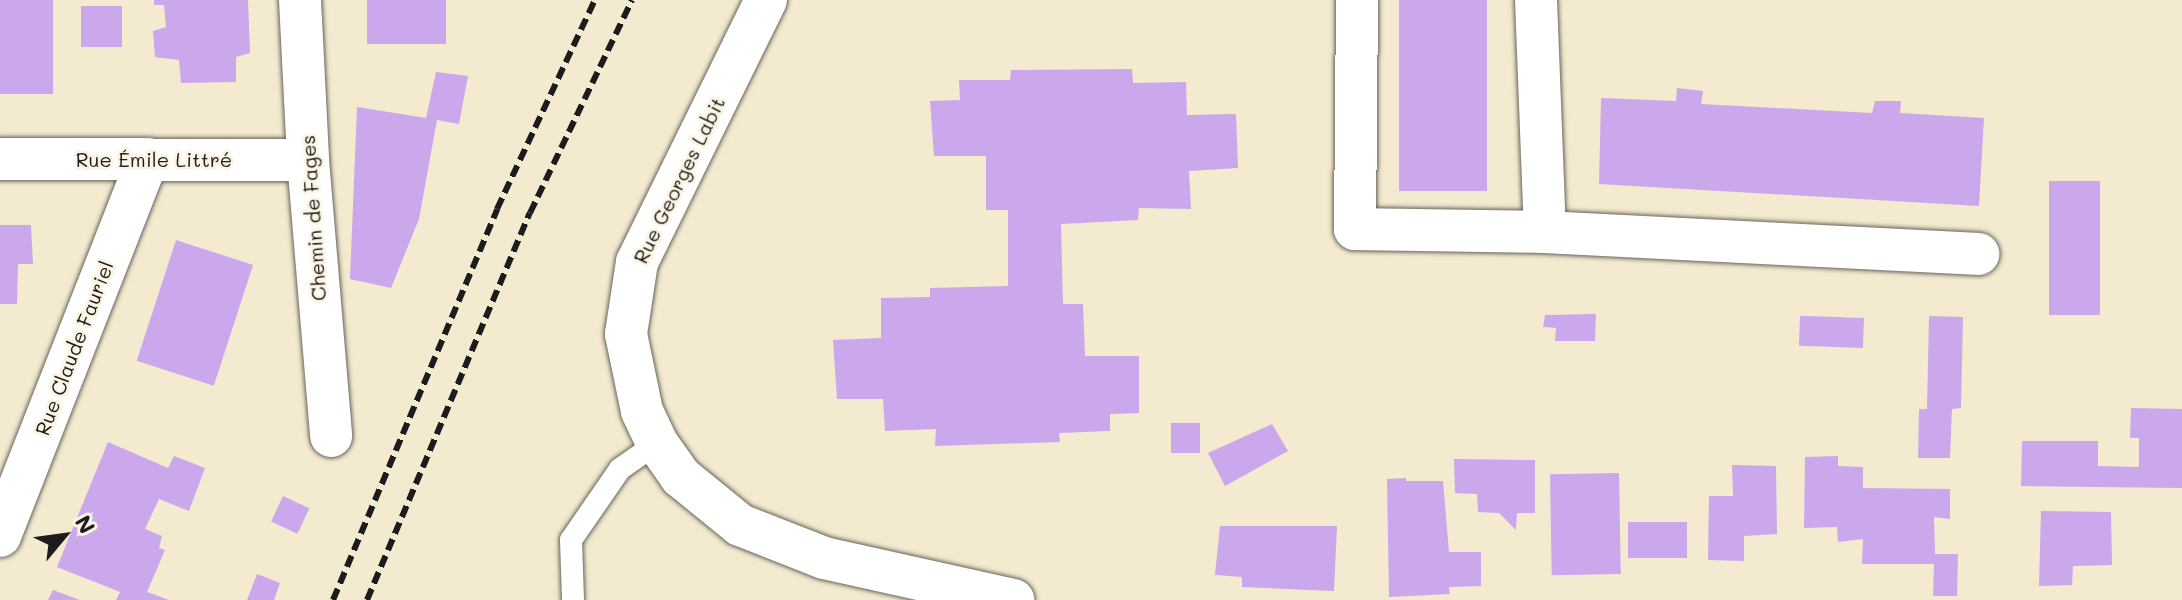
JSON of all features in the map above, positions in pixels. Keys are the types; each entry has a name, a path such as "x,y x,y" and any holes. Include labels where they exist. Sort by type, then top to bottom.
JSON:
{"street":[{"name":"Chemin de Fages","path":"300,0 308,160 331,436"},
{"name":"Rue Georges Labit","path":"766,0 634,274 626,334 642,411 657,443 681,477 740,525 824,558 1013,600"},
{"path":"1357,0 1355,229 1545,232 1978,254"},
{"path":"1536,0 1545,232"},
{"name":"Rue Émile Littré","path":"0,159 308,160"},
{"name":"Rue Claude Fauriel","path":"0,536 148,159"}],"lane":[{"path":"573,600 571,540 620,469 657,443"}],"building":[{"path":"0,0 53,0 53,94 0,94"},
{"path":"154,0 248,0 250,53 236,57 236,82 181,83 179,60 155,57 153,31 166,27 164,5 154,5"},
{"path":"367,0 446,0 446,44 367,44"},
{"path":"1399,0 1487,0 1487,191 1399,191"},
{"path":"81,6 122,6 122,47 81,47"},
{"path":"1132,69 1133,83 1186,82 1187,115 1236,114 1238,168 1189,171 1191,209 1139,208 1138,220 1061,224 1063,304 1083,304 1085,356 1139,356 1139,413 1110,414 1110,431 1059,433 1060,442 935,446 936,429 885,431 883,399 837,399 833,340 881,338 881,298 930,297 930,288 1008,286 1008,210 986,210 986,156 934,156 930,101 960,100 959,80 1010,80 1011,70"},
{"path":"436,72 468,76 459,124 437,120 419,219 391,288 350,279 357,107 426,118"},
{"path":"1677,88 1703,91 1701,104 1872,113 1875,101 1901,101 1900,113 1984,118 1979,206 1599,184 1601,98 1676,101"},
{"path":"2049,181 2100,181 2100,315 2049,315"},
{"path":"0,225 31,225 33,264 18,264 17,304 0,304"},
{"path":"176,240 253,265 214,386 137,361"},
{"path":"1596,314 1595,341 1555,341 1556,328 1543,327 1545,315"},
{"path":"1800,316 1864,318 1863,348 1799,346"},
{"path":"1929,316 1963,317 1961,408 1952,409 1950,458 1918,458 1919,409 1927,409"},
{"path":"2131,408 2182,409 2182,488 2021,486 2022,441 2098,441 2098,466 2139,467 2139,438 2130,438"},
{"path":"1171,423 1200,423 1200,453 1171,453"},
{"path":"1272,424 1288,451 1225,486 1208,453"},
{"path":"108,442 168,468 174,456 205,468 189,511 159,499 145,529 162,536 159,548 165,550 147,592 169,600 116,600 120,592 57,567"},
{"path":"1838,456 1838,466 1863,467 1863,488 1950,489 1950,519 1934,517 1935,554 1958,554 1957,596 1933,596 1934,564 1862,564 1863,539 1838,542 1837,527 1804,528 1805,457"},
{"path":"1454,459 1535,460 1535,513 1517,513 1516,530 1499,513 1478,512 1477,494 1455,493"},
{"path":"1732,465 1776,466 1777,534 1744,536 1744,561 1708,560 1709,496 1733,496"},
{"path":"1619,473 1621,574 1552,575 1550,474"},
{"path":"1406,478 1406,481 1443,481 1449,552 1481,552 1481,586 1449,587 1450,594 1389,597 1387,479"},
{"path":"283,496 309,508 297,534 271,521"},
{"path":"2041,511 2111,512 2112,565 2073,566 2072,585 2039,586"},
{"path":"1628,522 1687,522 1687,558 1628,558"},
{"path":"1220,526 1337,526 1334,591 1242,587 1242,577 1215,575"},
{"path":"257,574 280,583 274,600 247,600"},
{"path":"53,590 80,600 48,600"}],"railway":[{"path":"333,600 497,209 595,0"},
{"path":"367,600 530,213 632,0"}]}
